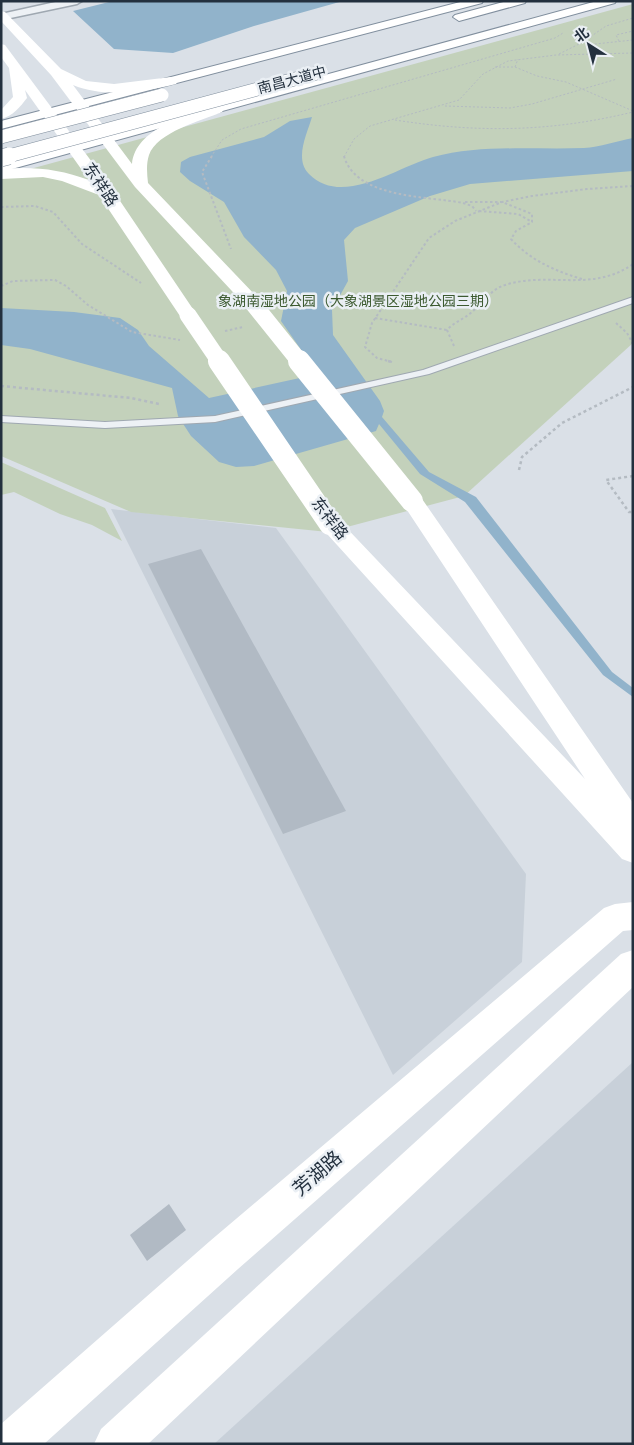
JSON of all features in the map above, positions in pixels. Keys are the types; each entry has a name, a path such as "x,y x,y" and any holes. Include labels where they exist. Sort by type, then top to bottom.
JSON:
{"main road":[{"path":"1,125 478,1"},
{"name":"南昌大道中","path":"1,137 521,1"},
{"name":"南昌大道中","path":"1,158 582,1"},
{"path":"1,168 612,1"},
{"name":"东祥路","path":"2,16 56,72 140,184 251,301 412,500 633,827"},
{"name":"东祥路","path":"1,48 76,148 330,524 633,850"},
{"path":"1,115 7,112 20,98 16,69"},
{"path":"56,72 83,85 139,86 177,80"},
{"path":"177,80 151,97 146,106 150,110 159,112 180,113 217,110"},
{"path":"140,184 141,156 146,146 161,132 217,110"},
{"path":"1,174 20,171 45,172 68,177 106,192"},
{"name":"芳湖路","path":"11,1444 224,1254 615,918 633,916"},
{"path":"116,1444 633,965"}],"street":[{"path":"2,16 77,1"}],"lane":[{"path":"1,419 105,425 215,419 426,372 633,300"}],"path":[{"path":"556,55 583,42 606,26 633,18"},
{"path":"234,255 202,172 222,140 241,129 555,38 569,29"},
{"path":"620,42 616,35 633,31"},
{"path":"583,42 595,44 633,40"},
{"path":"633,52 605,55 556,55 518,59 493,67 483,74 459,100 362,130 354,138 344,157 350,168 365,180 392,192 409,196 462,202 502,202 587,189 633,186"},
{"path":"515,67 518,59"},
{"path":"493,67 515,67 537,76 566,82 633,111"},
{"path":"441,106 510,108 532,104 617,79"},
{"path":"392,120 457,129 527,131 587,124 633,111"},
{"path":"462,202 471,205 476,211"},
{"path":"426,372 377,358 365,347 367,337 376,318 429,238 455,221 502,202 532,214 532,222"},
{"path":"1,207 35,206 53,212 82,244 148,288"},
{"path":"476,211 518,214 532,222"},
{"path":"532,222 516,231 510,239 517,247 554,269 586,280"},
{"path":"447,330 454,322 471,313 495,289 506,285 541,280 586,280 620,274 633,264"},
{"path":"1,286 13,282 38,279 55,280 66,286 88,305 132,332 181,340"},
{"path":"385,304 412,309"},
{"path":"603,311 627,333 633,344"},
{"path":"376,318 447,330"},
{"path":"219,332 246,326"},
{"path":"447,330 461,360"},
{"path":"1,386 131,398 166,406"},
{"path":"519,470 522,457 562,423 633,387"},
{"path":"633,476 606,480 630,512 633,512"}],"shaded area":[{"path":"111,509 276,528 526,874 522,962 393,1075"},
{"path":"633,1062 633,1444 214,1444"}],"green space":[{"name":"象湖南湿地公园（大象湖景区湿地公园三期）","path":"633,4 633,343 464,496 328,532 131,512 1,456 1,177"},
{"path":"1,462 105,508 122,541 92,525 60,514 14,492 1,495"}],"water":[{"path":"113,1 343,1 254,26 173,53 114,49 73,11"},
{"path":"312,117 303,146 302,161 309,174 322,183 338,187 371,182 433,157 470,150 584,148 633,138 633,171 470,184 430,196 355,228 344,240 348,281 332,310 333,335 380,401 384,411 382,417 429,472 476,497 612,672 633,688 633,697 603,675 465,502 420,474 379,424 376,431 254,466 236,467 219,462 191,436 178,416 172,388 30,349 1,345 1,308 74,312 120,318 138,330 149,346 209,398 318,374 281,321 287,291 276,270 244,237 224,202 190,181 180,172 181,162 190,157 264,137 290,121"}],"building":[{"path":"201,549 346,811 283,834 148,564"},
{"path":"169,1204 186,1230 147,1261 130,1235"}]}
